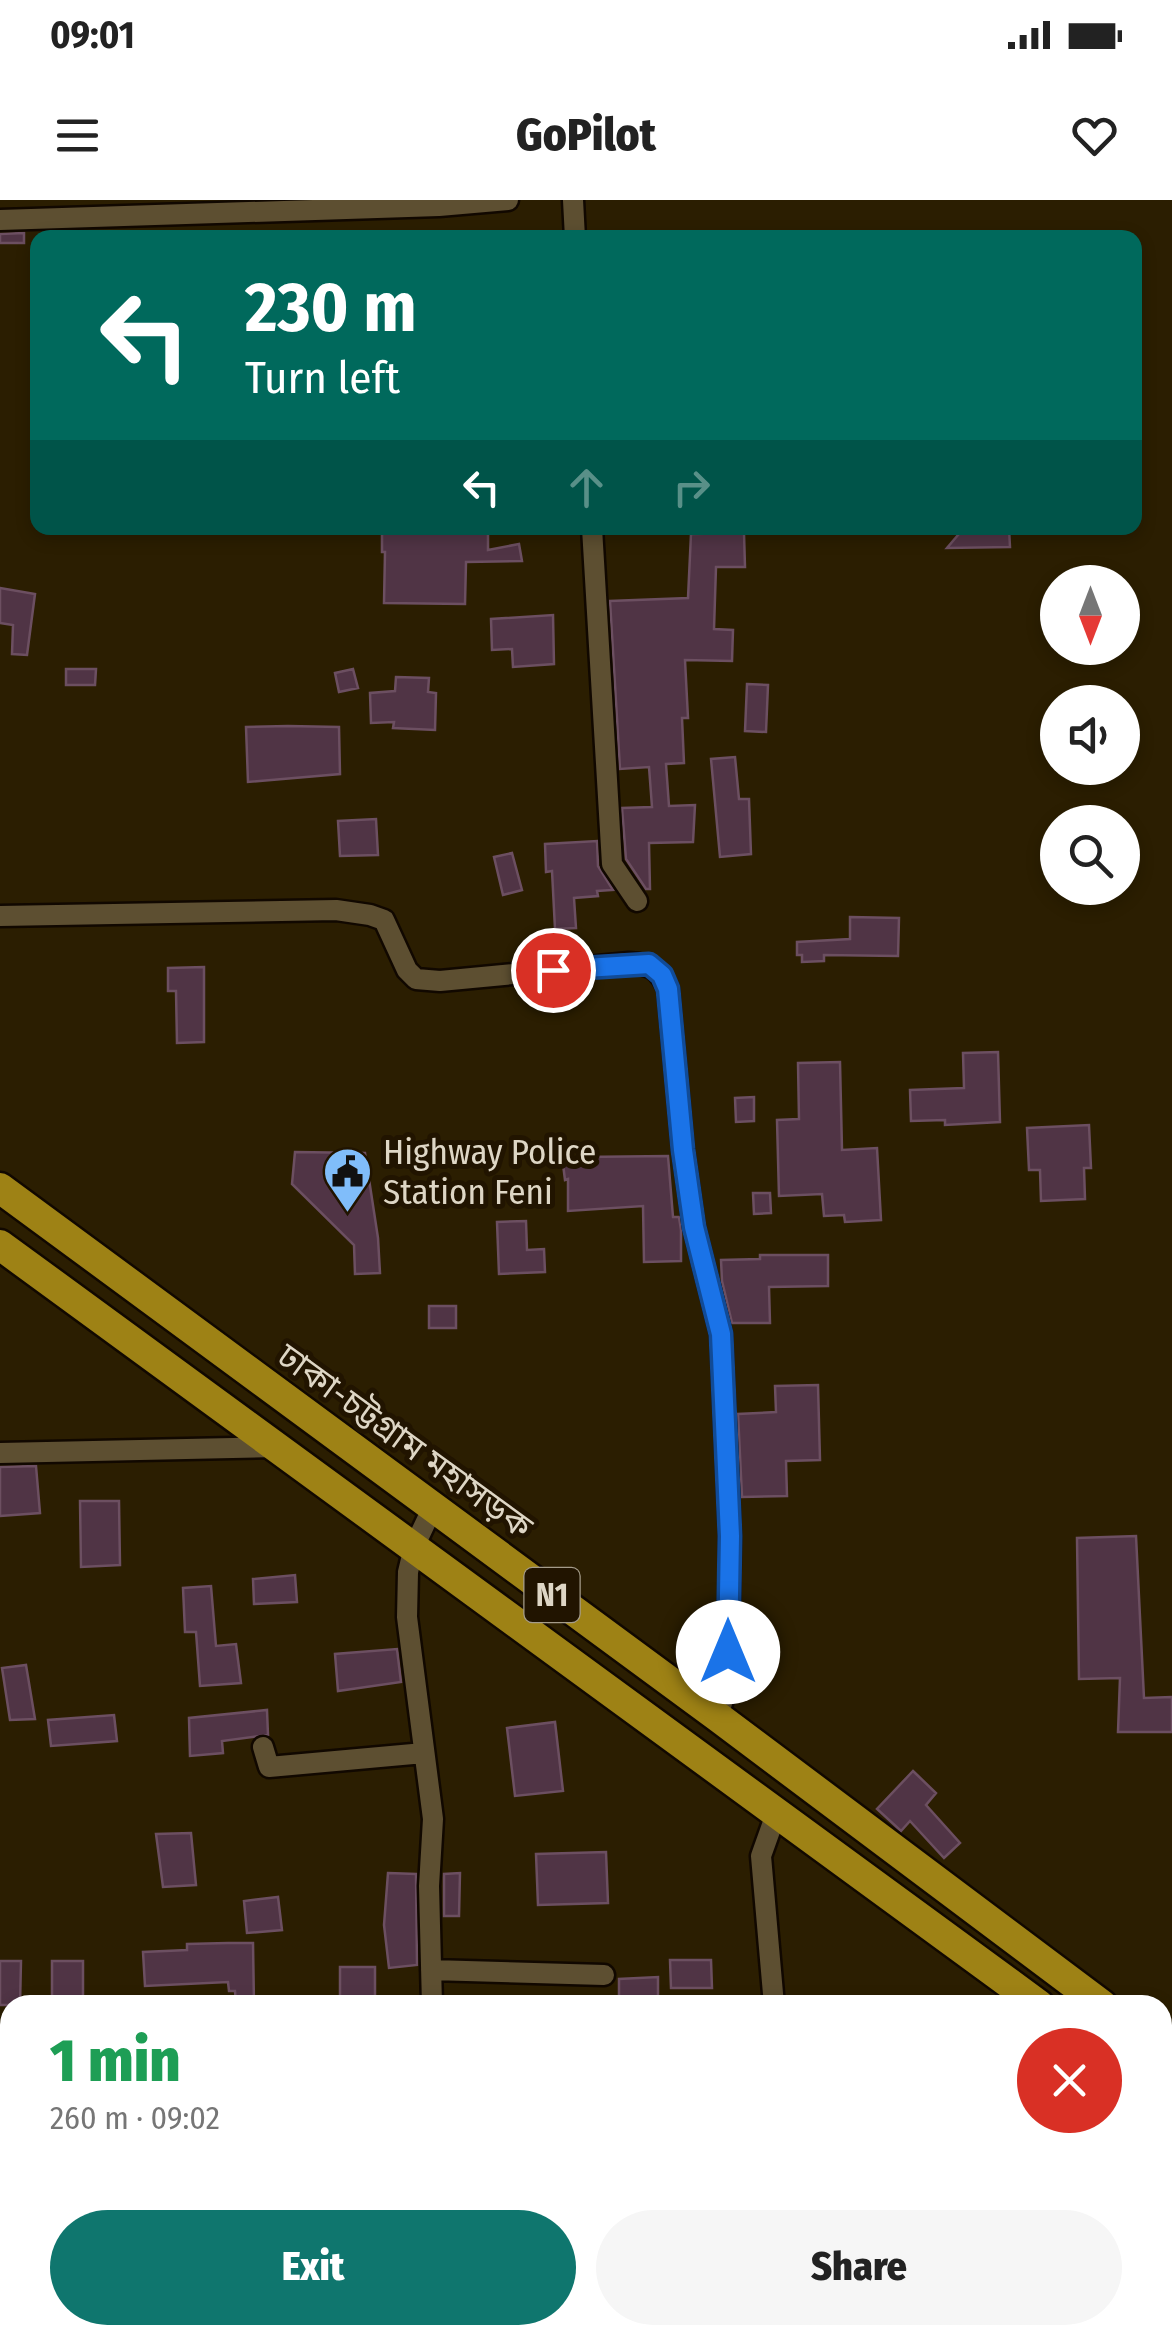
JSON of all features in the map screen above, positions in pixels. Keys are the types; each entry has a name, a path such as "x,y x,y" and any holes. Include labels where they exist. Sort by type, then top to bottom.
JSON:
{"highway":[{"name":"ঢাকা-চট্টগ্রাম মহাসড়ক","path":"0,1188 1089,1995"},
{"name":"N1","path":"0,1244 1025,1995"}],"street":[{"path":"0,220 439,206 508,200"},
{"path":"573,200 575,230"},
{"path":"592,535 612,864 637,901"},
{"path":"0,916 336,910 370,914 384,920 407,970 416,979 440,981 649,964 662,975 668,989 694,1227 721,1334 730,1536 728,1682 718,1717"},
{"path":"0,1453 275,1446"},
{"path":"432,1509 414,1547 408,1572 407,1617 433,1818 429,1886 432,1995"},
{"path":"263,1747 269,1767 424,1753"},
{"path":"773,1995 761,1856 776,1814"},
{"path":"431,1970 604,1975"}],"building":[{"path":"24,233 24,243 0,243 0,234"},
{"path":"382,535 488,535 488,550 519,544 522,561 466,562 465,604 384,603"},
{"path":"691,535 744,535 745,567 716,567 714,629 733,630 732,661 685,660 688,718 682,718 684,763 666,764 669,806 695,805 693,842 649,843 650,889 646,889 626,859 622,808 652,807 649,767 620,769 610,601 688,598"},
{"path":"958,535 1009,535 1010,547 947,548"},
{"path":"0,588 35,594 27,655 12,654 13,625 0,623"},
{"path":"553,615 554,664 513,667 512,649 492,650 491,619"},
{"path":"66,669 96,669 95,685 66,685"},
{"path":"353,669 358,688 339,692 335,673"},
{"path":"396,677 429,678 428,692 436,693 435,730 393,728 394,722 371,723 370,693 395,691"},
{"path":"747,684 768,685 766,732 745,731"},
{"path":"246,727 339,727 340,774 248,782"},
{"path":"735,757 739,799 749,799 751,854 720,857 711,759"},
{"path":"376,819 378,855 340,856 338,821"},
{"path":"597,841 598,866 613,890 574,898 576,928 555,929 552,871 546,872 545,844"},
{"path":"512,853 522,890 503,895 494,857"},
{"path":"850,917 899,918 898,956 824,955 824,961 802,962 802,955 797,955 797,942 850,939"},
{"path":"204,967 204,1042 177,1043 176,991 168,991 168,968"},
{"path":"998,1052 1000,1122 945,1125 945,1120 911,1121 910,1090 964,1088 963,1053"},
{"path":"840,1062 842,1150 877,1148 881,1220 845,1222 844,1215 824,1216 822,1194 779,1196 777,1120 799,1119 798,1063"},
{"path":"754,1097 754,1121 736,1122 735,1098"},
{"path":"1089,1125 1091,1168 1084,1168 1085,1199 1041,1201 1040,1170 1029,1170 1027,1128"},
{"name":"Highway Police Station Feni","path":"295,1152 365,1153 380,1273 355,1274 354,1245 292,1184"},
{"path":"668,1156 673,1217 679,1217 681,1230 681,1261 644,1262 643,1206 568,1211 568,1179 565,1180 563,1164 583,1162 582,1157"},
{"path":"753,1193 770,1193 771,1213 754,1214"},
{"path":"526,1221 527,1250 544,1249 545,1272 499,1274 497,1222"},
{"path":"760,1255 828,1255 828,1286 769,1287 770,1323 732,1323 721,1260 760,1259"},
{"path":"429,1306 456,1306 456,1328 429,1328"},
{"path":"818,1385 820,1460 786,1461 787,1496 742,1497 738,1414 776,1412 775,1386"},
{"path":"36,1466 40,1513 0,1516 0,1467"},
{"path":"80,1501 119,1501 120,1565 81,1567"},
{"path":"1136,1536 1144,1698 1172,1697 1172,1732 1118,1732 1120,1678 1079,1679 1077,1538"},
{"path":"295,1575 297,1602 254,1604 253,1579"},
{"path":"211,1586 216,1646 236,1644 241,1683 200,1686 196,1632 185,1632 183,1588"},
{"path":"397,1649 401,1682 338,1691 335,1654"},
{"path":"26,1665 35,1719 10,1720 2,1668"},
{"path":"267,1710 268,1735 222,1741 223,1753 190,1756 189,1718"},
{"path":"114,1715 117,1741 51,1746 48,1720"},
{"path":"555,1722 563,1791 515,1796 507,1728"},
{"path":"913,1771 936,1793 926,1805 960,1843 944,1858 910,1821 901,1831 877,1809"},
{"path":"191,1833 196,1885 163,1887 156,1834"},
{"path":"606,1852 608,1903 538,1905 536,1854"},
{"path":"388,1873 416,1874 417,1965 389,1968 384,1925"},
{"path":"460,1873 459,1916 444,1916 444,1874"},
{"path":"278,1897 282,1930 247,1933 244,1901"},
{"path":"253,1943 254,1995 235,1995 235,1991 229,1991 228,1982 145,1986 143,1952 187,1950 187,1944"},
{"path":"670,1960 711,1960 712,1988 671,1988"},
{"path":"0,1961 21,1961 20,1995 0,1995"},
{"path":"52,1961 83,1961 83,1995 52,1995"},
{"path":"340,1967 375,1967 375,1995 340,1995"},
{"path":"658,1977 658,1995 619,1995 619,1979"}],"place":[{"name":"Highway Police Station Feni","path":"348,1214"}],"route":[{"path":"553,970 649,964 662,975 668,989 694,1227 721,1334 730,1536 728,1652"}]}
